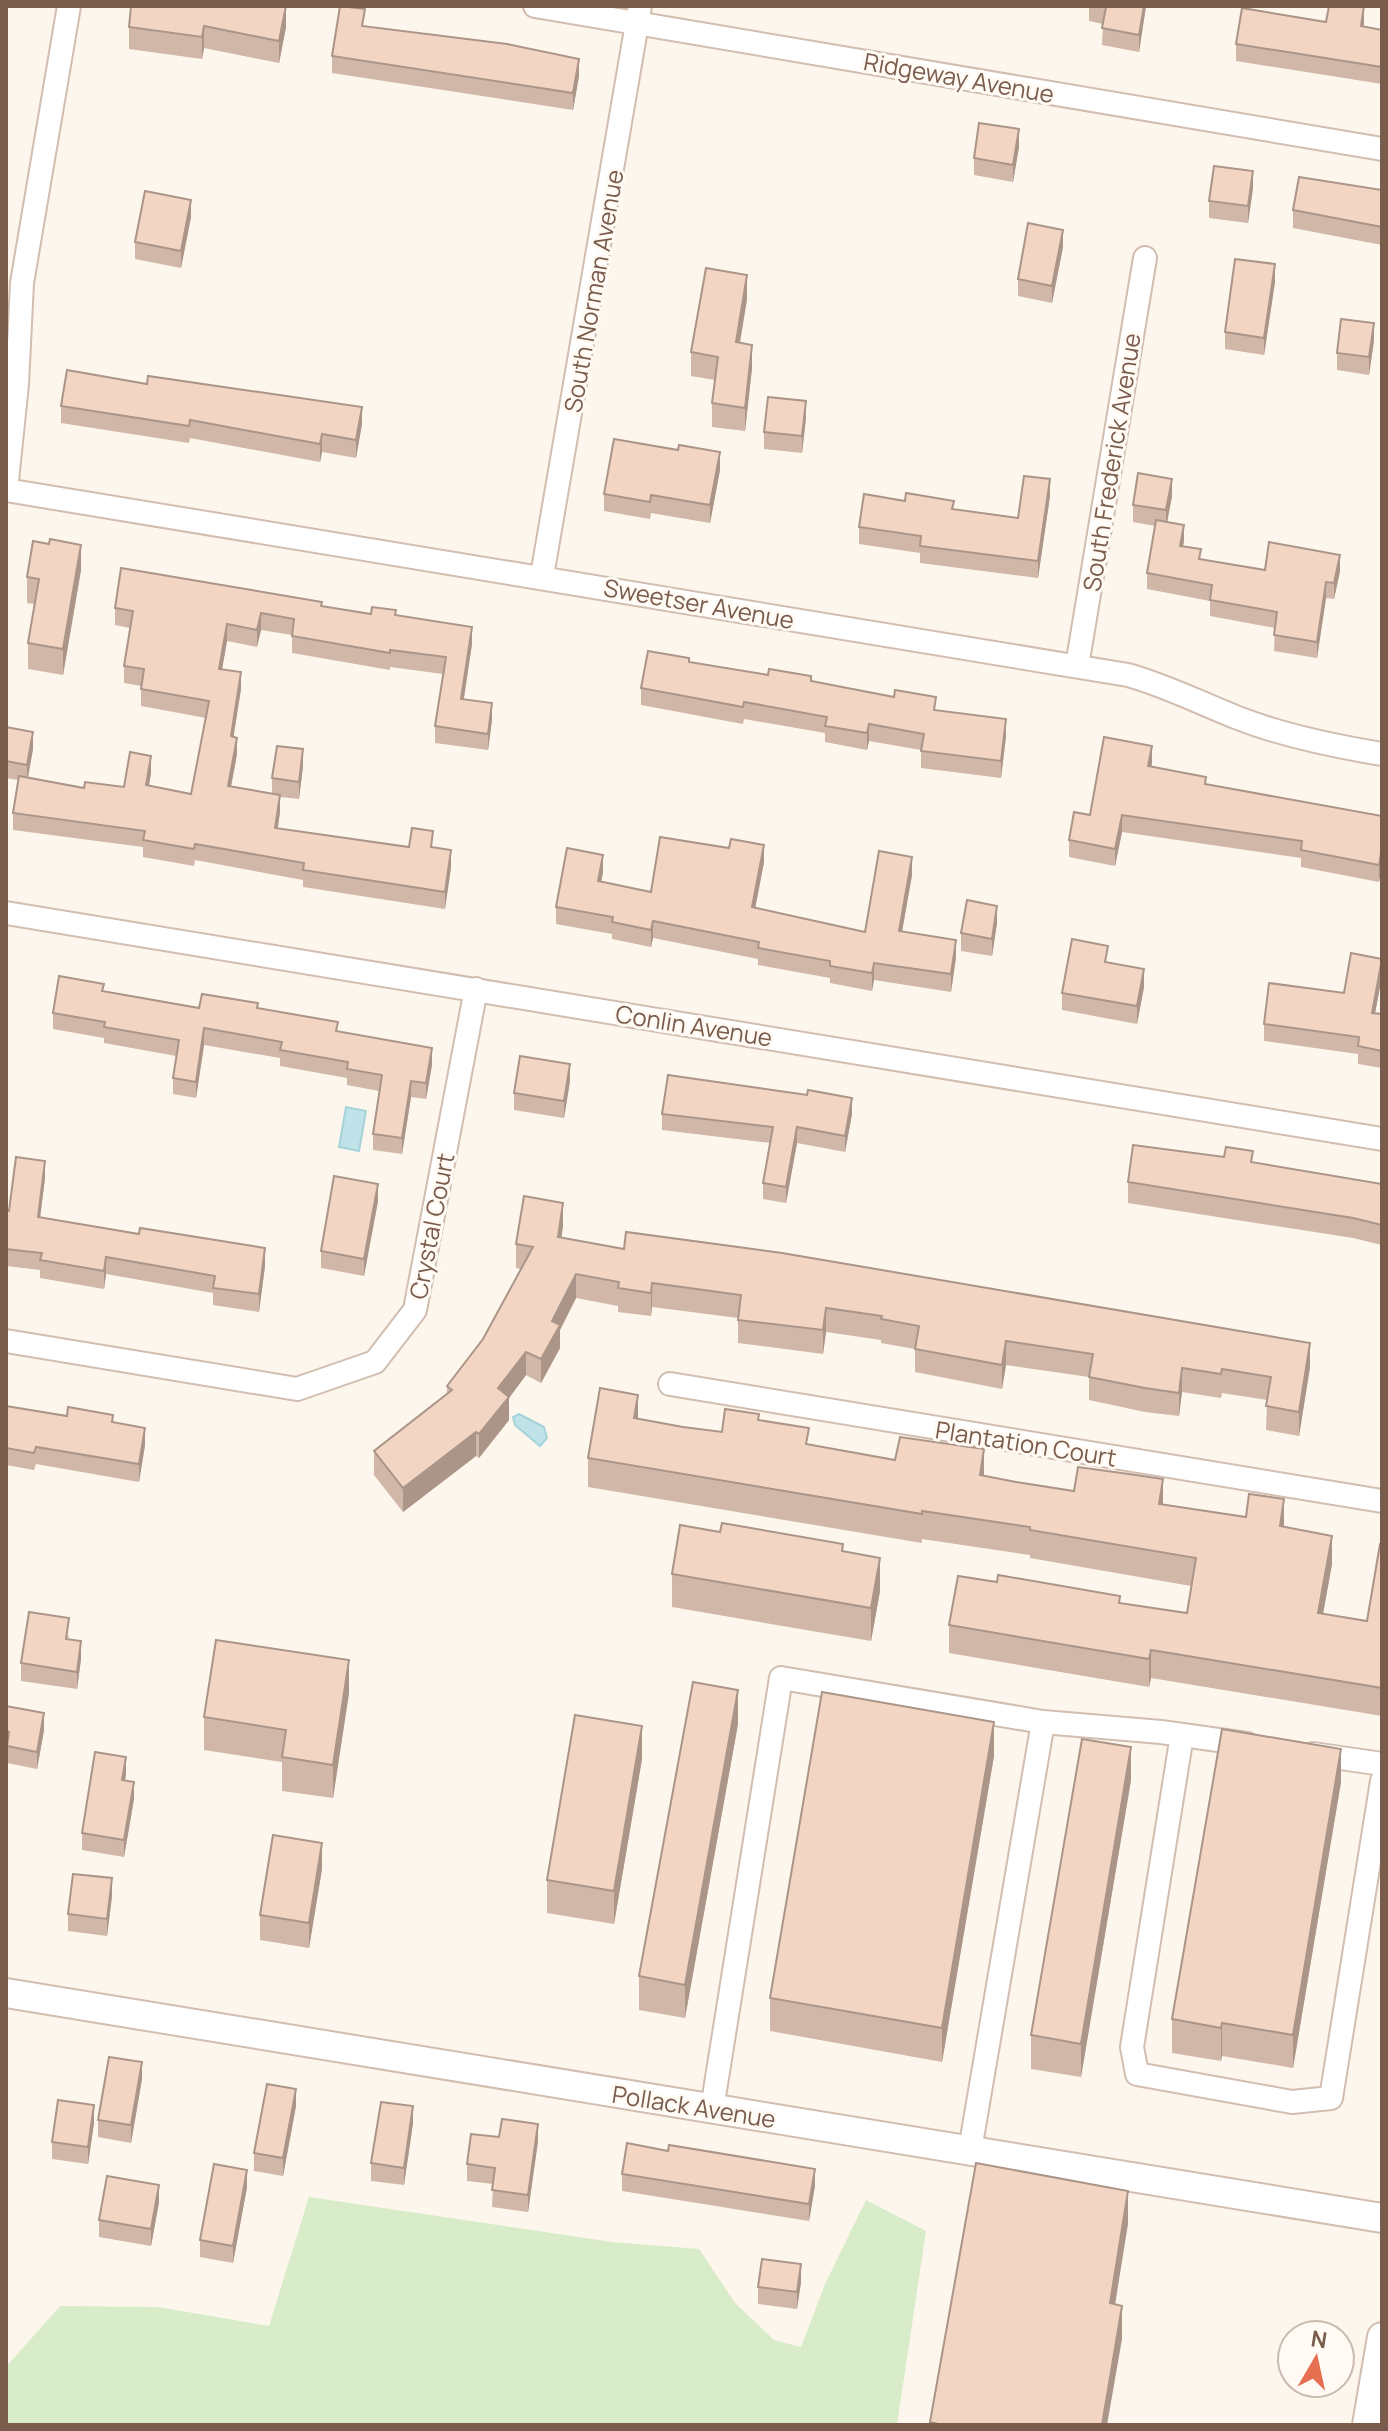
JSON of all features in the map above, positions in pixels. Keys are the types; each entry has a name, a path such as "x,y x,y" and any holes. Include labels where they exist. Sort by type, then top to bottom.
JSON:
{"street":[{"path":"6,490 17,384 22,283 69,6"},
{"name":"Ridgeway Avenue","path":"535,6 639,14 1382,149"},
{"name":"South Norman Avenue","path":"542,576 639,14"},
{"name":"South Frederick Avenue","path":"1077,666 1145,258"},
{"name":"Sweetser Avenue","path":"6,490 1077,666 1173,688 1237,717 1292,736 1382,754"},
{"name":"Conlin Avenue","path":"6,913 1382,1139"},
{"name":"Crystal Court","path":"6,1341 297,1389 375,1362 415,1310 476,989"},
{"name":"Plantation Court","path":"670,1384 1382,1501"},
{"path":"712,2109 781,1678 1043,1722 1182,1735 1382,1764"},
{"path":"970,2150 1043,1722"},
{"path":"1182,1735 1132,2047 1137,2074 1292,2102 1331,2098 1382,1781"},
{"name":"Pollack Avenue","path":"6,1993 1382,2218"},
{"path":"1367,2425 1382,2337"}],"green space":[{"path":"309,2197 612,2242 699,2249 735,2303 774,2340 801,2347 825,2284 866,2200 926,2231 897,2425 6,2425 6,2367 60,2306 158,2307 269,2326"}],"water":[{"path":"346,1107 366,1111 359,1151 339,1147"},
{"path":"519,1414 544,1427 547,1438 540,1446 515,1425 513,1417"}],"building":[{"path":"131,6 286,6 279,41 204,26 202,37 129,27"},
{"path":"340,6 365,9 362,26 507,44 579,59 573,93 332,56"},
{"path":"1101,6 1144,6 1139,35 1102,28 1106,7"},
{"path":"1329,6 1364,6 1361,26 1382,30 1382,67 1236,44 1242,8 1326,22"},
{"path":"979,123 1019,129 1013,165 974,158"},
{"path":"1214,166 1253,171 1248,206 1209,201"},
{"path":"1299,177 1382,190 1382,227 1293,210"},
{"path":"145,191 191,200 181,251 135,242"},
{"path":"1028,223 1063,230 1052,286 1018,279"},
{"path":"1235,259 1275,264 1264,338 1225,332"},
{"path":"706,268 747,275 736,342 752,345 745,408 712,403 718,357 691,352"},
{"path":"1341,319 1374,323 1369,357 1337,353"},
{"path":"67,370 147,384 148,376 362,407 356,440 322,434 320,444 190,420 189,426 61,406"},
{"path":"768,397 806,401 802,436 764,432"},
{"path":"614,439 678,450 679,445 720,452 710,505 651,495 650,502 604,494"},
{"path":"1138,473 1172,479 1166,510 1133,505"},
{"path":"1024,476 1050,479 1038,561 920,546 921,536 859,527 864,494 905,501 906,493 954,501 952,509 1018,518"},
{"path":"1156,520 1184,525 1180,546 1201,549 1199,559 1265,570 1269,542 1340,555 1334,583 1326,582 1317,642 1274,635 1277,612 1210,600 1212,585 1147,573"},
{"path":"50,539 81,545 63,649 28,643 39,579 27,577 33,541 49,544"},
{"path":"121,568 322,602 321,606 371,614 372,607 396,610 395,615 472,627 461,699 492,703 488,734 435,726 446,657 390,650 390,653 292,636 294,619 261,613 257,630 227,624 219,669 241,672 231,736 237,738 228,786 280,795 275,828 409,847 412,828 433,831 431,847 451,850 445,892 303,870 304,863 195,844 194,849 143,840 145,831 13,813 19,776 84,788 85,782 124,787 130,752 151,756 146,785 191,794 209,701 141,689 144,669 124,666 133,611 115,608"},
{"path":"648,651 689,658 689,662 768,675 769,669 811,676 811,681 894,697 895,690 936,697 934,710 1006,719 1001,761 921,751 924,734 869,724 867,733 825,726 827,717 744,702 743,707 641,688"},
{"path":"6,727 33,732 27,765 6,761"},
{"path":"1104,737 1152,746 1148,766 1206,777 1205,784 1382,816 1379,865 1301,850 1302,841 1122,815 1115,849 1069,840 1074,812 1090,815"},
{"path":"277,746 303,749 299,782 272,778"},
{"path":"660,837 729,848 731,839 764,845 752,907 865,932 879,851 912,857 899,931 956,940 951,974 874,963 872,973 830,966 830,961 758,948 759,942 653,921 651,930 612,922 613,917 556,907 567,848 603,855 598,881 651,892"},
{"path":"967,900 997,906 992,939 961,933"},
{"path":"1072,939 1108,946 1105,962 1144,969 1137,1006 1062,993"},
{"path":"1351,953 1382,959 1372,1013 1382,1014 1382,1051 1358,1046 1359,1037 1264,1024 1269,983 1344,993"},
{"path":"59,976 104,984 102,991 199,1008 202,994 258,1003 257,1008 338,1022 336,1031 432,1048 426,1083 411,1081 402,1138 373,1134 382,1075 347,1069 348,1062 280,1050 282,1042 204,1028 196,1082 173,1078 179,1040 104,1027 105,1022 53,1013"},
{"path":"520,1056 570,1064 564,1101 514,1093"},
{"path":"668,1075 807,1095 808,1090 852,1098 845,1136 797,1127 786,1187 763,1183 773,1127 662,1114"},
{"path":"1133,1145 1224,1157 1226,1147 1253,1151 1251,1162 1382,1184 1382,1225 1128,1182"},
{"path":"16,1157 45,1161 38,1217 139,1234 140,1228 265,1248 259,1294 213,1288 215,1276 106,1257 104,1271 40,1260 42,1253 6,1249 6,1210 9,1211"},
{"path":"334,1176 378,1184 364,1259 321,1251"},
{"path":"524,1196 563,1203 558,1237 624,1249 626,1232 782,1253 1310,1343 1299,1412 1266,1406 1271,1377 1222,1369 1221,1374 1182,1368 1179,1393 1145,1388 1089,1377 1093,1354 1006,1341 1002,1365 915,1349 919,1326 881,1319 882,1316 826,1308 823,1330 738,1320 741,1295 652,1283 651,1293 618,1288 619,1282 576,1274 552,1321 560,1325 541,1359 526,1352 498,1388 509,1397 479,1434 476,1432 403,1488 374,1451 452,1390 447,1386 483,1339 533,1247 516,1244"},
{"path":"600,1388 638,1395 634,1418 683,1427 722,1432 725,1409 759,1414 758,1420 809,1428 806,1444 895,1460 900,1437 984,1449 980,1475 1016,1482 1074,1491 1078,1467 1163,1479 1159,1504 1246,1517 1249,1494 1284,1499 1280,1526 1332,1536 1318,1613 1367,1621 1382,1544 1382,1688 1151,1650 1149,1659 949,1625 958,1576 997,1582 998,1575 1120,1596 1119,1603 1187,1613 1196,1558 1030,1530 1030,1527 922,1511 922,1514 588,1458"},
{"path":"6,1406 67,1416 68,1407 113,1415 112,1422 145,1428 139,1464 36,1447 34,1453 6,1448"},
{"path":"722,1523 843,1544 842,1551 880,1558 871,1608 672,1574 680,1525 720,1532"},
{"path":"29,1612 69,1618 66,1639 81,1641 77,1672 21,1663"},
{"path":"216,1640 349,1660 333,1765 282,1757 286,1730 204,1717"},
{"path":"693,1682 738,1690 685,1985 639,1976"},
{"path":"822,1692 994,1722 942,2028 770,1998"},
{"path":"6,1706 44,1713 37,1752 7,1746"},
{"path":"575,1715 642,1726 614,1891 547,1880"},
{"path":"1222,1729 1341,1749 1293,2035 1222,2023 1221,2028 1172,2019"},
{"path":"1082,1739 1131,1747 1081,2044 1031,2035"},
{"path":"95,1752 126,1757 122,1780 134,1782 124,1840 82,1833"},
{"path":"273,1835 322,1843 309,1923 260,1915"},
{"path":"73,1874 112,1878 107,1919 68,1914"},
{"path":"109,2057 142,2062 131,2125 98,2120"},
{"path":"267,2084 296,2089 283,2158 254,2153"},
{"path":"58,2100 94,2105 88,2147 52,2142"},
{"path":"381,2102 413,2106 404,2168 371,2163"},
{"path":"502,2119 538,2124 528,2195 492,2190 495,2168 467,2164 471,2134 499,2137"},
{"path":"627,2143 668,2151 669,2145 815,2169 809,2204 622,2174"},
{"path":"976,2163 1128,2191 1110,2303 1122,2306 1102,2425 943,2425 930,2422"},
{"path":"214,2164 247,2170 233,2246 200,2240"},
{"path":"107,2176 159,2185 151,2229 99,2220"},
{"path":"762,2259 801,2264 797,2292 758,2287"}]}
